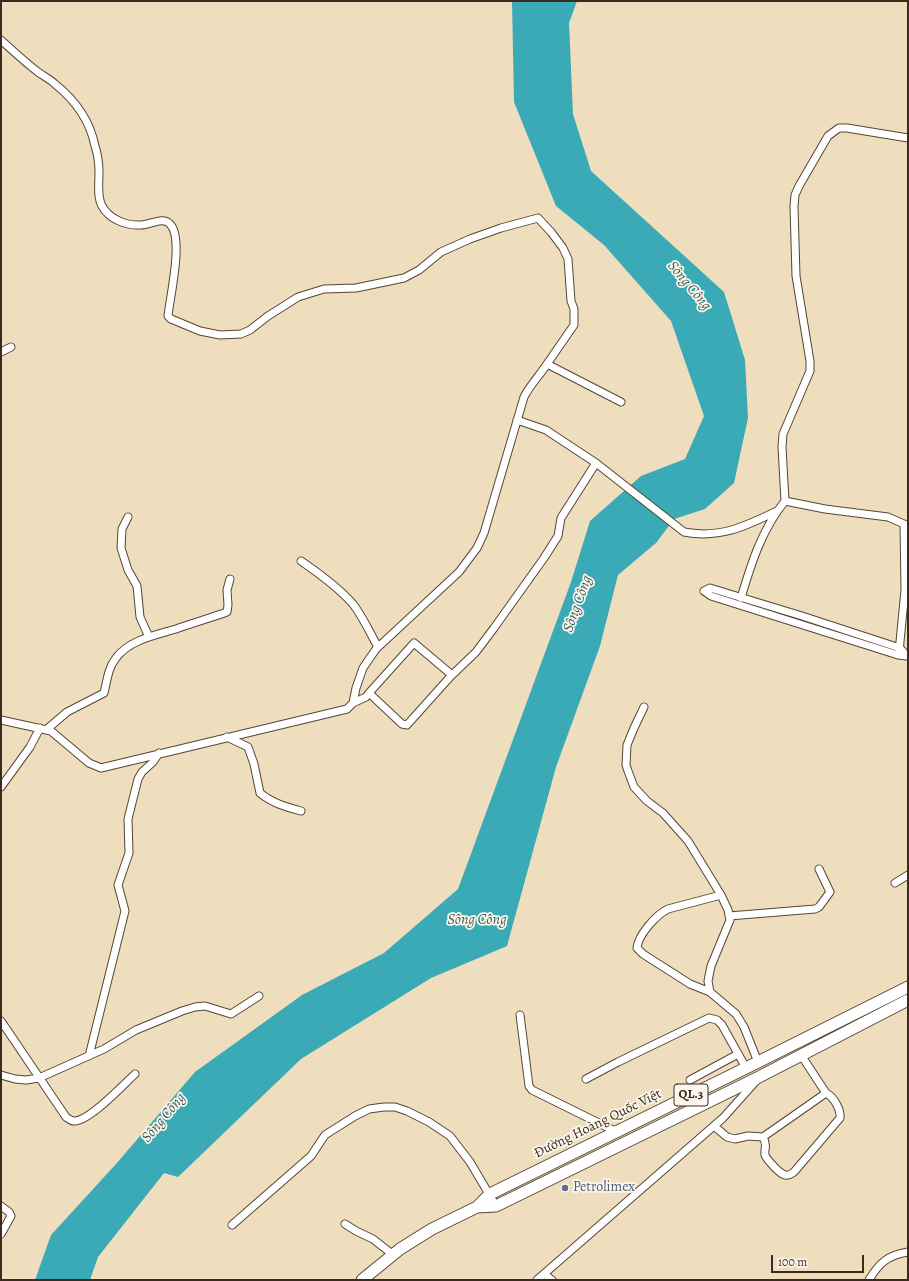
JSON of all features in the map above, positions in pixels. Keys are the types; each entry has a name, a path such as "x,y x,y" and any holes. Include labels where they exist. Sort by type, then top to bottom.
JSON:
{"highway":[{"name":"Đường Hoàng Quốc Việt","path":"362,1280 392,1254 432,1230 477,1207 490,1194 908,987"},
{"name":"Đường Hoàng Quốc Việt","path":"477,1207 496,1206 757,1078 908,1000"},
{"path":"752,1065 757,1078"}],"street":[{"path":"1,40 39,73 68,95 88,124 98,157 99,190 101,204 106,213 115,219 128,224 142,225 162,220 170,223 175,236 176,252 175,275 168,316 171,319 200,331 220,335 241,334 250,330 268,316 298,297 324,289 356,288 404,278 419,270 440,252 501,228 538,218 563,248 568,259 571,301 574,309 574,325 538,379 528,389 524,397 484,533 477,548 459,572 378,647 362,668 353,703"},
{"path":"741,598 750,564 768,526 777,510 785,501 782,447 783,434 810,371 810,361 796,276 794,206 799,186 828,136 839,128 908,138"},
{"path":"1,352 11,347"},
{"path":"548,364 621,402"},
{"path":"517,420 546,430 596,463 684,532 697,534 717,534 733,530 777,510"},
{"path":"369,693 405,725 476,652 544,558 558,536 561,518 596,463"},
{"path":"785,501 825,509 888,517 906,527 904,590 899,652"},
{"path":"128,517 122,529 121,548 128,570 136,586 140,617 149,637"},
{"path":"301,561 332,584 353,604 378,647"},
{"path":"1,787 43,729 67,712 104,693 109,672 115,659 122,651 134,643 149,637 227,612 227,590 230,579"},
{"path":"899,652 711,596 704,592 710,588 899,652 908,656"},
{"path":"1,720 51,731 89,763 101,768 347,708 353,703 366,697 414,643 452,675"},
{"path":"644,706 627,745 626,765 634,787 647,801 663,813 690,844 728,910 730,920 711,966 708,981 710,992"},
{"path":"227,737 248,747 254,764 260,793 273,802 286,807 301,810"},
{"path":"88,1056 125,912 118,885 129,853 128,819 138,779 142,772 154,762 159,753"},
{"path":"729,916 815,909 819,907 830,892 818,869"},
{"path":"895,883 908,875"},
{"path":"721,896 668,909 661,913 638,941 637,948 643,954 690,984 710,992 736,1014 749,1039 752,1065"},
{"path":"1,1075 14,1079 26,1080 40,1078 88,1056 136,1030 182,1011 205,1006 231,1014 259,996"},
{"path":"520,1015 529,1086 532,1090 617,1132"},
{"path":"586,1080 618,1062 709,1018 717,1020 722,1025 738,1054 752,1065"},
{"path":"1,1021 66,1117 70,1120 76,1121 88,1115 105,1103 135,1074"},
{"path":"690,1080 738,1054"},
{"path":"763,1137 766,1142 766,1156 770,1162 784,1175 790,1175 840,1118 841,1113 830,1095 826,1093 801,1055"},
{"path":"537,1280 714,1126 748,1091 756,1082 757,1078"},
{"path":"714,1126 727,1137 735,1139 748,1136 763,1137 826,1093"},
{"path":"232,1225 311,1156 325,1135 369,1109 384,1107 395,1107 407,1111 429,1122 450,1136 470,1162 496,1206"},
{"path":"1,1206 9,1212 11,1216 1,1234"},
{"path":"345,1224 373,1239 392,1254"},
{"path":"869,1280 877,1266 882,1262 889,1257 908,1252"},
{"path":"544,1274 552,1280"}],"water":[{"name":"Sông Công","path":"512,1 577,1 569,23 573,114 591,171 724,292 745,360 748,418 734,483 705,509 674,519 656,543 618,575 600,646 556,767 507,946 431,978 301,1059 178,1177 164,1173 98,1257 90,1280 35,1280 51,1235 116,1164 195,1072 302,995 384,953 458,889 571,582 590,521 641,476 685,459 704,416 671,321 604,245 556,206 514,102"}],"place":[{"name":"Petrolimex","path":"565,1188"}]}
